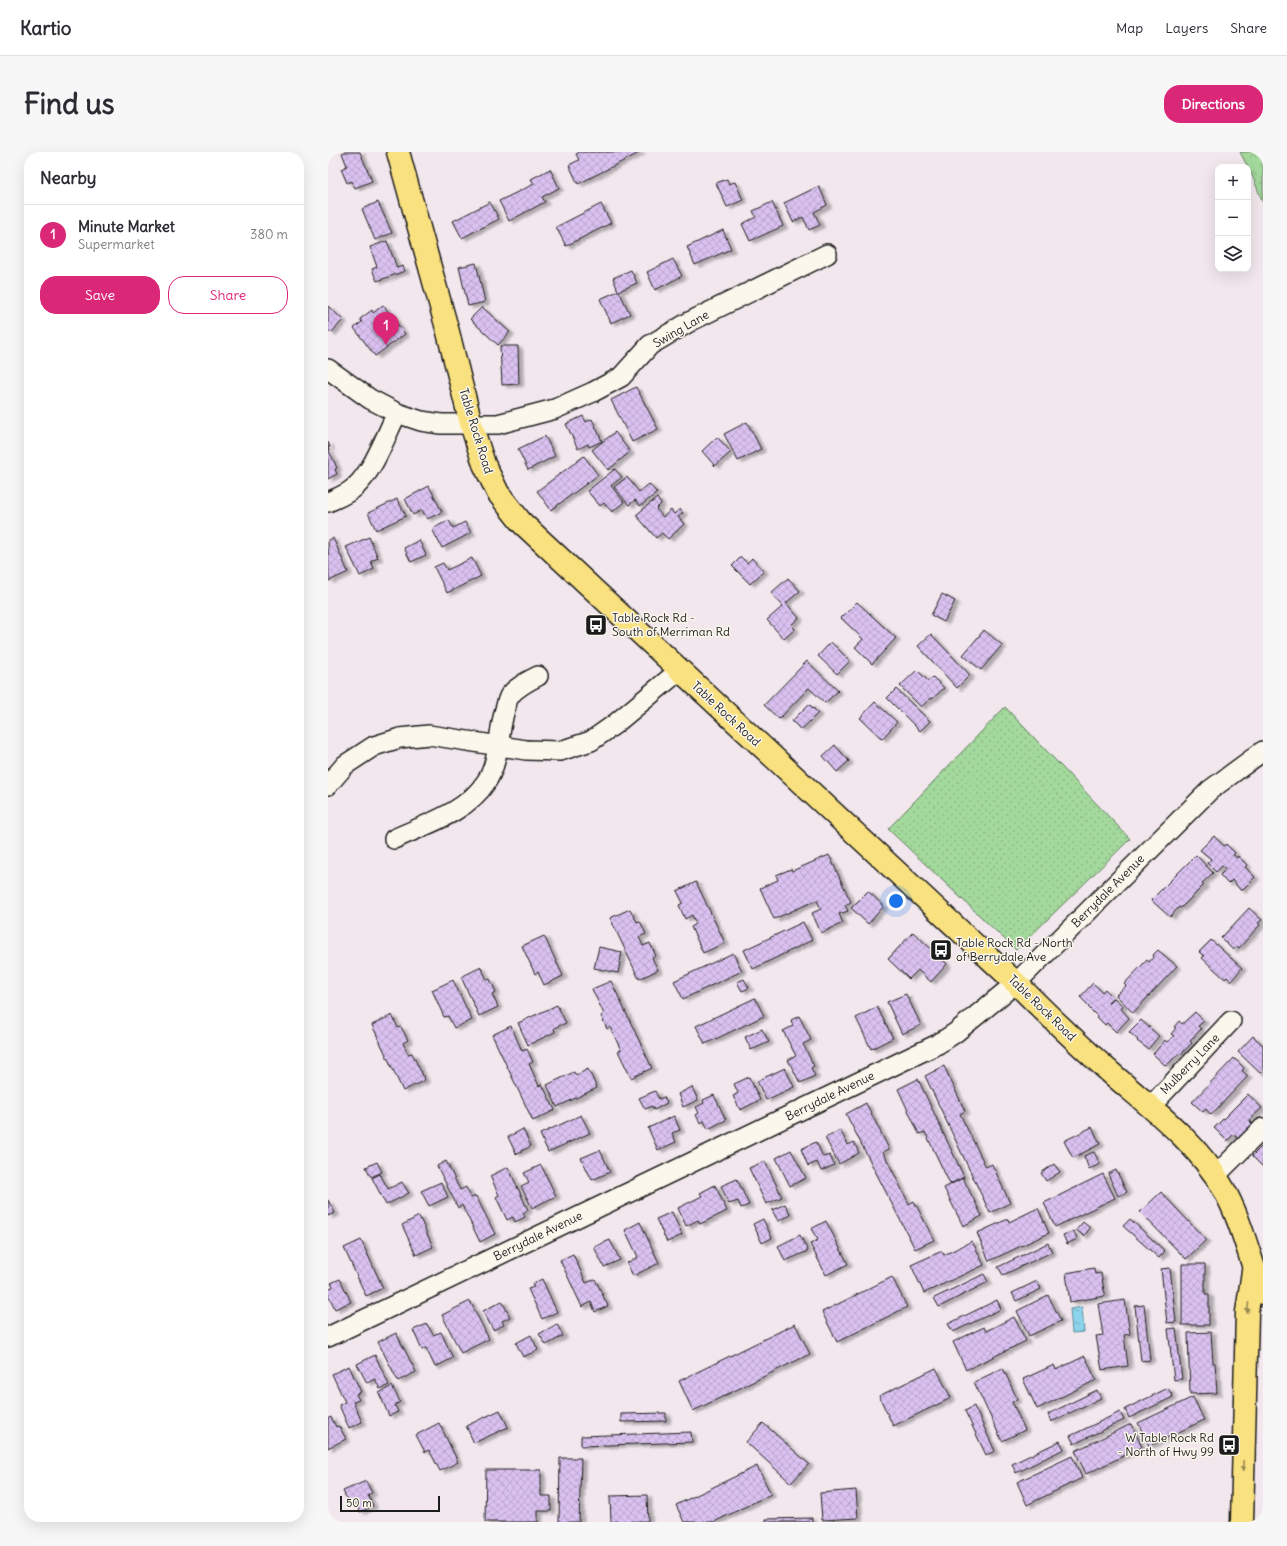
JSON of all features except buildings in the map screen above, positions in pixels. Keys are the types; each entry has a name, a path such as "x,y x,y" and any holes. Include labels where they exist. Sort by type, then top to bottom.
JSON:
{"main road":[{"name":"Table Rock Road","path":"398,152 472,424 491,480 498,493 521,522 1016,983 1092,1056 1188,1142 1223,1188 1239,1221 1258,1269 1263,1293"},
{"path":"1242,1522 1247,1312 1258,1269"}],"street":[{"name":"Swing Lane","path":"328,369 370,399 397,413 421,421 442,424 498,424 555,409 593,392 620,377 650,345 667,335 691,321 828,254"},
{"path":"328,502 346,493 361,481 397,413"},
{"path":"328,785 345,765 374,746 400,738 428,735 526,750 560,751 591,741 616,724 680,670"},
{"path":"394,839 456,810 474,797 487,781 494,764 502,716 509,696 522,684 538,676"},
{"name":"Berrydale Avenue","path":"328,1337 938,1044 955,1033 1016,983 1210,790 1263,751"},
{"name":"Mulberry Lane","path":"1150,1107 1231,1021"},
{"path":"1215,1176 1263,1128"}],"green space":[{"path":"1240,152 1263,152 1263,203 1251,173 1251,164 1246,164"},
{"path":"1005,707 1130,839 1016,950 888,829"}],"water":[{"path":"1082,1307 1084,1332 1072,1333 1070,1309"}],"place":[{"name":"Minute Market","path":"386,345"},
{"name":"Table Rock Rd - South of Merriman Rd","path":"596,625"},
{"name":"Table Rock Rd - North of Berrydale Ave","path":"941,950"},
{"name":"W Table Rock Rd - North of Hwy 99","path":"1229,1445"}]}
